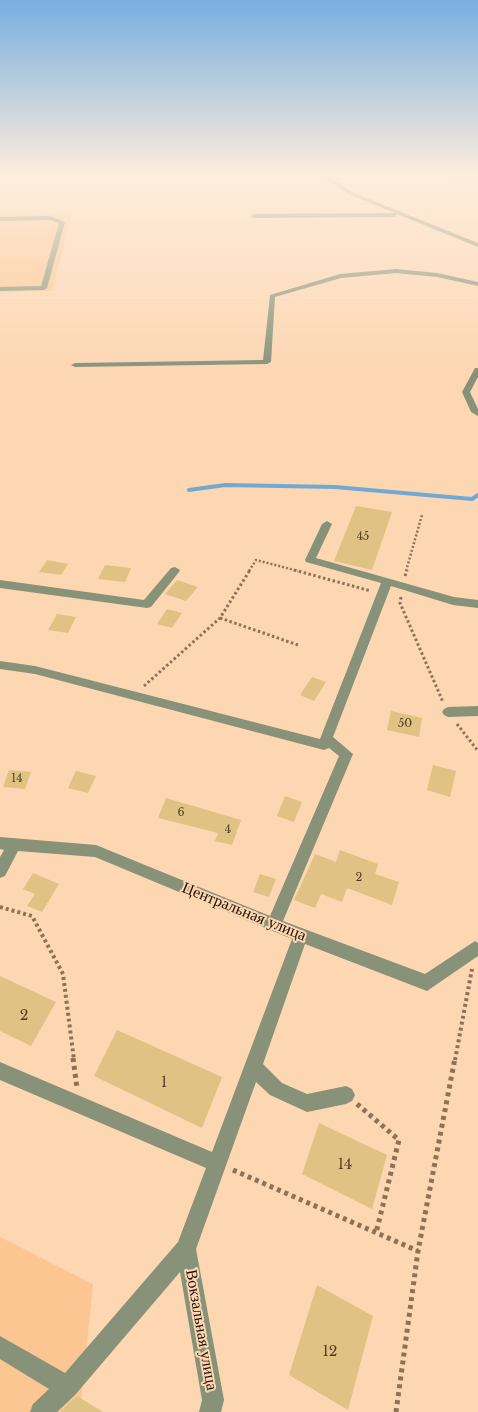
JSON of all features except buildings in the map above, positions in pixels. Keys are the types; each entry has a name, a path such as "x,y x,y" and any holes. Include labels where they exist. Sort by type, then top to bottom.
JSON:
{"street":[{"path":"0,289 44,288 57,241"},
{"path":"75,365 268,362 272,296 340,276 396,271 437,274 478,284"},
{"path":"478,370 466,392 478,413"},
{"path":"327,524 310,560 453,601 478,604"},
{"path":"0,584 146,604 176,570"},
{"path":"0,665 35,670 324,745 387,581"},
{"path":"448,712 478,712"},
{"path":"274,925 346,754 326,739"},
{"path":"0,872 8,843"},
{"name":"Центральная улица","path":"8,843 96,851 274,925 428,984 477,946"},
{"path":"41,1412 67,1387 186,1249 301,935"},
{"path":"252,1066 276,1089 307,1103 346,1095"},
{"path":"0,1071 216,1163"},
{"name":"Вокзальная улица","path":"186,1249 213,1400 210,1412"},
{"path":"0,1347 67,1387"}],"path":[{"path":"422,515 402,586 400,602 448,712 478,751"},
{"path":"134,695 220,618 256,560 382,594"},
{"path":"220,618 298,646"},
{"path":"0,907 32,916 63,974 79,1106"},
{"path":"396,1412 418,1251 477,946"},
{"path":"346,1095 400,1140 376,1233"},
{"path":"216,1163 418,1251"}],"shaded area":[{"path":"0,241 65,241 52,291 0,292"},
{"path":"0,1237 93,1284 80,1412 0,1412"}],"waterway":[{"path":"189,490 225,485 335,487 472,499 478,495"}]}
